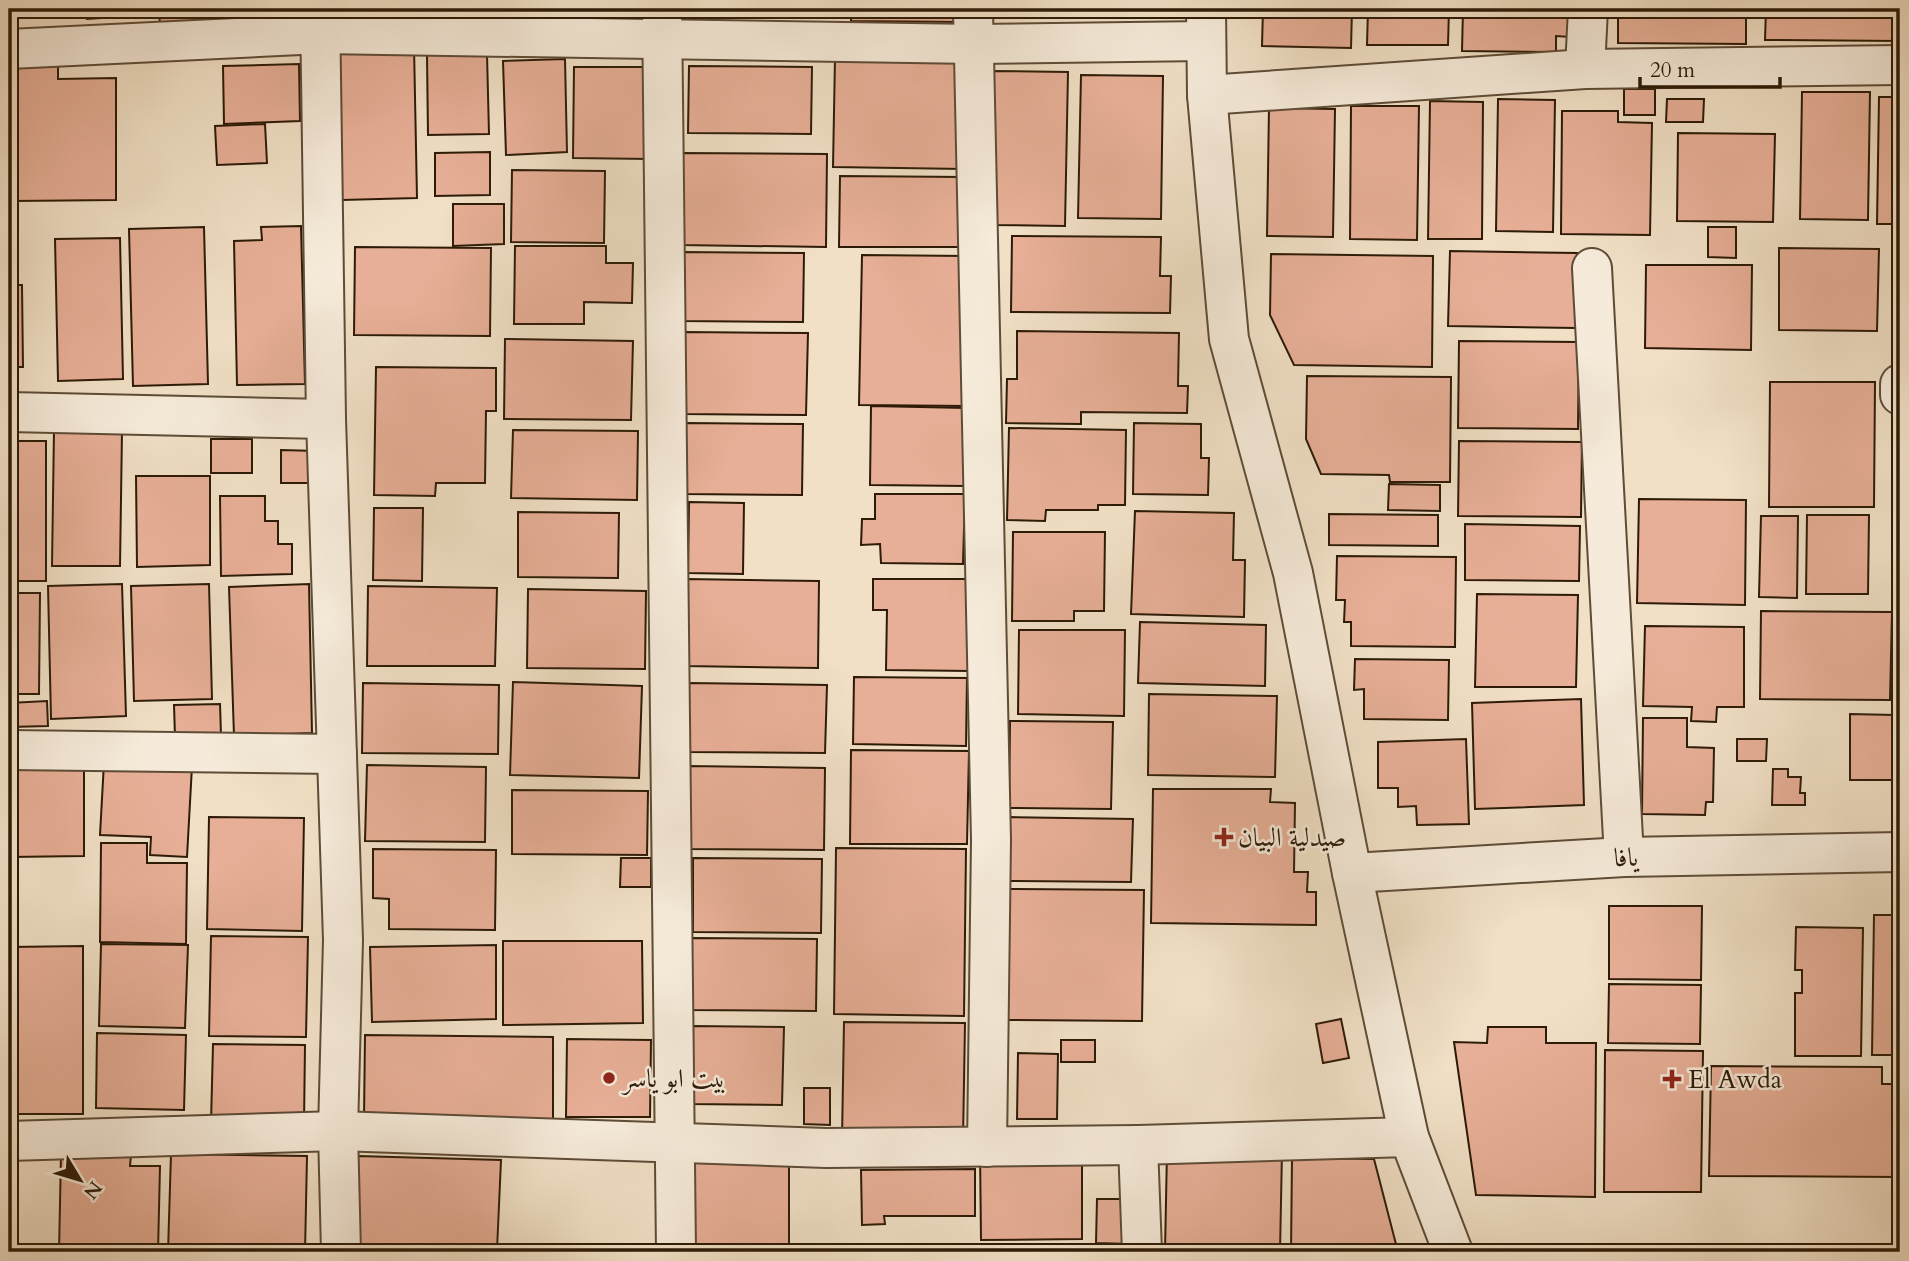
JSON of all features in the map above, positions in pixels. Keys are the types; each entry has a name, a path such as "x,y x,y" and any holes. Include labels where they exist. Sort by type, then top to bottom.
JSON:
{"street":[{"path":"1585,69 1588,9"},
{"path":"321,21 326,419 343,940 338,1131 341,1252"},
{"path":"9,49 321,21 1206,25 1206,95 1230,339 1293,573 1352,873 1409,1138 1453,1252"},
{"path":"662,24 676,1252"},
{"path":"973,26 992,840 987,1147"},
{"path":"1206,95 1585,69 1900,65"},
{"path":"1592,268 1625,857"},
{"path":"1900,384 1900,395"},
{"path":"9,412 326,419"},
{"path":"9,750 337,754"},
{"name":"يافا","path":"1352,873 1625,857 1900,852"},
{"path":"9,1141 338,1131 826,1148 1138,1145 1409,1138"},
{"path":"1138,1145 1142,1252"}],"building":[{"path":"9,9 71,9 71,14 9,14"},
{"path":"86,9 146,9 147,15 87,19"},
{"path":"159,9 298,9 299,18 160,27"},
{"path":"346,9 473,9 346,12"},
{"path":"502,9 635,9 635,19 502,23"},
{"path":"685,9 796,9 796,16 685,15"},
{"path":"851,9 961,9 961,22 851,21"},
{"path":"1000,9 1148,9 1148,14 1000,12"},
{"path":"1263,9 1352,9 1351,48 1262,46"},
{"path":"1368,9 1449,9 1448,45 1367,45"},
{"path":"1463,9 1570,9 1570,37 1556,36 1556,52 1462,51"},
{"path":"1618,9 1746,9 1746,44 1618,43"},
{"path":"1766,9 1900,9 1900,41 1765,40"},
{"path":"414,46 417,198 342,200 339,49"},
{"path":"487,54 489,134 428,135 427,55"},
{"path":"13,58 58,58 58,79 116,78 116,200 14,201"},
{"path":"835,58 966,59 964,169 833,167"},
{"path":"565,59 567,152 506,155 503,61"},
{"path":"299,64 300,121 224,124 223,66"},
{"path":"689,66 812,67 811,134 688,133"},
{"path":"574,67 651,67 650,159 573,158"},
{"path":"992,71 1068,72 1065,226 990,225"},
{"path":"1081,75 1163,76 1161,219 1078,218"},
{"path":"1624,89 1655,89 1655,115 1624,115"},
{"path":"1802,92 1870,92 1868,220 1800,219"},
{"path":"1879,97 1900,97 1900,224 1877,224"},
{"path":"1498,99 1555,100 1553,232 1496,231"},
{"path":"1667,99 1704,99 1703,122 1666,122"},
{"path":"1430,101 1483,102 1482,239 1428,239"},
{"path":"1351,106 1419,106 1417,240 1350,239"},
{"path":"1269,108 1335,109 1333,237 1267,236"},
{"path":"1562,111 1618,111 1618,122 1652,123 1650,235 1561,234"},
{"path":"265,124 267,163 217,165 215,126"},
{"path":"1678,133 1775,134 1773,222 1677,221"},
{"path":"490,152 490,195 435,196 435,153"},
{"path":"681,153 827,154 826,247 680,245"},
{"path":"512,170 605,171 604,243 511,242"},
{"path":"840,176 965,177 964,247 839,247"},
{"path":"453,204 504,204 504,244 453,246"},
{"path":"301,226 305,384 237,385 234,241 262,240 261,227"},
{"path":"204,227 208,384 133,386 129,229"},
{"path":"1708,227 1736,227 1736,258 1708,257"},
{"path":"1012,236 1161,237 1160,276 1171,276 1170,313 1011,312"},
{"path":"120,238 123,379 58,381 55,239"},
{"path":"515,246 606,246 606,263 633,263 632,303 584,302 584,324 514,324"},
{"path":"355,247 491,248 490,336 354,335"},
{"path":"1779,248 1879,249 1877,331 1779,330"},
{"path":"1450,251 1577,253 1576,328 1448,326"},
{"path":"683,252 804,253 803,322 682,321"},
{"path":"1271,254 1433,256 1432,367 1294,365 1270,315"},
{"path":"9,255 11,285 22,285 23,367 9,367"},
{"path":"862,255 968,256 966,406 859,405"},
{"path":"1646,265 1752,265 1751,350 1645,348"},
{"path":"1017,331 1179,333 1178,386 1188,386 1187,413 1081,412 1081,424 1006,423 1007,379 1017,379"},
{"path":"684,332 808,333 806,415 683,414"},
{"path":"505,339 633,341 631,420 504,419"},
{"path":"1459,341 1579,342 1578,429 1458,428"},
{"path":"376,367 496,368 496,411 486,411 485,483 436,483 435,496 374,495"},
{"path":"1307,376 1451,377 1450,482 1390,482 1389,475 1321,474 1306,439"},
{"path":"1770,382 1875,382 1874,507 1769,507"},
{"path":"871,406 968,408 967,486 870,485"},
{"path":"686,423 803,424 802,495 685,494"},
{"path":"1134,423 1201,424 1201,458 1209,458 1208,495 1133,494"},
{"path":"1009,428 1126,430 1125,505 1098,505 1098,510 1046,510 1045,521 1007,520"},
{"path":"54,430 122,431 120,566 52,566"},
{"path":"513,430 638,431 637,500 511,498"},
{"path":"211,439 252,439 252,473 211,473"},
{"path":"9,441 46,441 46,581 9,581"},
{"path":"1459,441 1582,442 1581,517 1458,516"},
{"path":"281,450 317,451 316,483 281,483"},
{"path":"136,476 210,476 210,565 137,567"},
{"path":"1389,484 1440,485 1440,511 1388,510"},
{"path":"875,494 965,494 963,564 881,563 880,544 861,545 862,519 875,519"},
{"path":"220,496 265,496 265,521 278,521 278,544 292,544 292,574 221,576"},
{"path":"1639,499 1746,500 1745,605 1637,603"},
{"path":"689,502 744,503 743,574 688,573"},
{"path":"374,508 423,508 422,581 373,580"},
{"path":"1135,511 1234,513 1233,560 1245,560 1244,617 1131,614"},
{"path":"518,512 619,513 618,578 518,577"},
{"path":"1329,514 1438,515 1438,546 1329,545"},
{"path":"1807,515 1869,515 1868,594 1806,594"},
{"path":"1761,516 1798,516 1797,598 1759,597"},
{"path":"1465,524 1580,526 1579,581 1465,580"},
{"path":"1013,532 1105,532 1104,611 1074,611 1074,621 1012,621"},
{"path":"1337,556 1456,557 1455,647 1351,646 1351,622 1344,622 1345,600 1336,600"},
{"path":"686,579 819,581 818,668 685,666"},
{"path":"873,579 973,579 971,671 886,670 887,610 873,610"},
{"path":"122,584 126,716 51,719 48,586"},
{"path":"209,584 212,699 134,701 131,586"},
{"path":"309,584 312,733 234,736 229,587"},
{"path":"368,586 497,588 495,666 367,666"},
{"path":"528,589 646,591 645,669 527,668"},
{"path":"9,593 40,593 39,694 9,694"},
{"path":"1477,594 1578,595 1576,687 1475,687"},
{"path":"1761,611 1892,612 1890,700 1760,699"},
{"path":"1140,622 1266,625 1265,686 1138,683"},
{"path":"1645,626 1744,627 1744,707 1717,707 1716,722 1691,721 1692,707 1643,706"},
{"path":"1019,630 1125,630 1124,716 1018,714"},
{"path":"1355,659 1449,660 1448,720 1364,719 1364,689 1354,690"},
{"path":"854,677 967,678 966,746 853,744"},
{"path":"513,682 642,686 639,778 510,775"},
{"path":"363,683 499,685 498,754 362,753"},
{"path":"688,683 827,685 825,753 688,752"},
{"path":"1149,694 1277,696 1275,777 1148,775"},
{"path":"1581,699 1584,805 1475,809 1472,703"},
{"path":"47,701 48,726 9,727 9,703"},
{"path":"220,704 221,735 175,737 174,705"},
{"path":"1850,714 1895,715 1894,780 1850,780"},
{"path":"1643,718 1687,718 1687,747 1714,748 1713,802 1706,802 1705,815 1642,814"},
{"path":"1010,721 1113,722 1111,809 1009,808"},
{"path":"1466,739 1469,824 1417,825 1416,806 1398,807 1398,788 1378,788 1378,742"},
{"path":"1737,739 1767,739 1766,761 1737,761"},
{"path":"851,750 969,751 967,844 850,844"},
{"path":"104,762 192,766 187,857 150,855 151,837 100,835"},
{"path":"367,765 486,767 485,842 365,841"},
{"path":"9,766 84,766 84,856 9,857"},
{"path":"686,766 825,768 824,850 685,849"},
{"path":"1773,769 1788,769 1788,777 1801,777 1800,793 1805,793 1805,805 1772,805"},
{"name":"صيدلية البيان","path":"1153,789 1271,789 1270,802 1295,803 1294,872 1308,872 1307,892 1316,892 1316,925 1151,923"},
{"path":"512,790 648,791 647,855 512,854"},
{"path":"209,817 304,818 302,931 207,929"},
{"path":"1008,817 1133,819 1131,882 1007,881"},
{"path":"101,843 147,843 147,863 187,863 186,944 100,942"},
{"path":"836,848 966,849 964,1016 834,1014"},
{"path":"373,849 496,850 495,930 389,929 389,899 373,898"},
{"path":"621,858 651,858 651,887 620,887"},
{"path":"693,858 822,859 821,933 693,932"},
{"path":"1009,889 1144,890 1142,1021 1007,1020"},
{"path":"1609,906 1702,906 1701,980 1609,979"},
{"path":"1874,915 1900,915 1900,1055 1872,1055"},
{"path":"1796,927 1863,928 1861,1056 1795,1056 1795,993 1802,993 1802,970 1795,970"},
{"path":"211,936 308,937 306,1037 209,1036"},
{"path":"689,938 817,939 816,1011 688,1010"},
{"path":"503,941 642,941 643,1023 503,1025"},
{"path":"101,944 188,945 185,1028 99,1026"},
{"path":"496,945 496,1019 372,1022 370,947"},
{"path":"83,946 83,1114 9,1114 9,947"},
{"path":"1609,984 1701,985 1700,1044 1608,1043"},
{"path":"1341,1019 1349,1058 1323,1063 1316,1024"},
{"path":"844,1022 965,1023 963,1140 842,1139"},
{"path":"690,1026 784,1027 782,1105 688,1104"},
{"path":"1488,1027 1546,1027 1546,1043 1596,1043 1595,1197 1476,1195 1454,1042 1487,1043"},
{"path":"97,1033 186,1035 184,1110 96,1108"},
{"path":"365,1035 553,1037 553,1120 364,1118"},
{"name":"بيت ابو ياسر","path":"567,1039 651,1040 650,1117 566,1117"},
{"path":"1061,1040 1095,1040 1095,1062 1061,1062"},
{"path":"213,1044 305,1045 304,1124 211,1123"},
{"path":"1605,1050 1703,1051 1701,1192 1604,1192"},
{"path":"1018,1053 1058,1054 1057,1119 1017,1119"},
{"path":"1711,1066 1882,1067 1882,1084 1900,1084 1900,1177 1709,1176"},
{"path":"804,1088 830,1088 830,1125 804,1124"},
{"path":"1082,1150 1082,1239 981,1240 980,1151"},
{"path":"1167,1150 1282,1151 1280,1252 1165,1252"},
{"path":"693,1152 789,1152 789,1252 693,1252"},
{"path":"61,1154 131,1155 130,1166 160,1166 158,1252 59,1252"},
{"path":"171,1154 307,1156 305,1252 168,1252"},
{"path":"357,1156 501,1160 497,1250 354,1246"},
{"path":"1292,1158 1374,1159 1398,1252 1291,1252"},
{"path":"975,1169 975,1216 884,1216 885,1224 862,1225 861,1170"},
{"path":"1097,1199 1130,1199 1130,1244 1096,1243"}],"place":[{"name":"صيدلية البيان","path":"1224,837"},
{"name":"بيت ابو ياسر","path":"609,1078"},
{"name":"El Awda","path":"1672,1079"}]}
